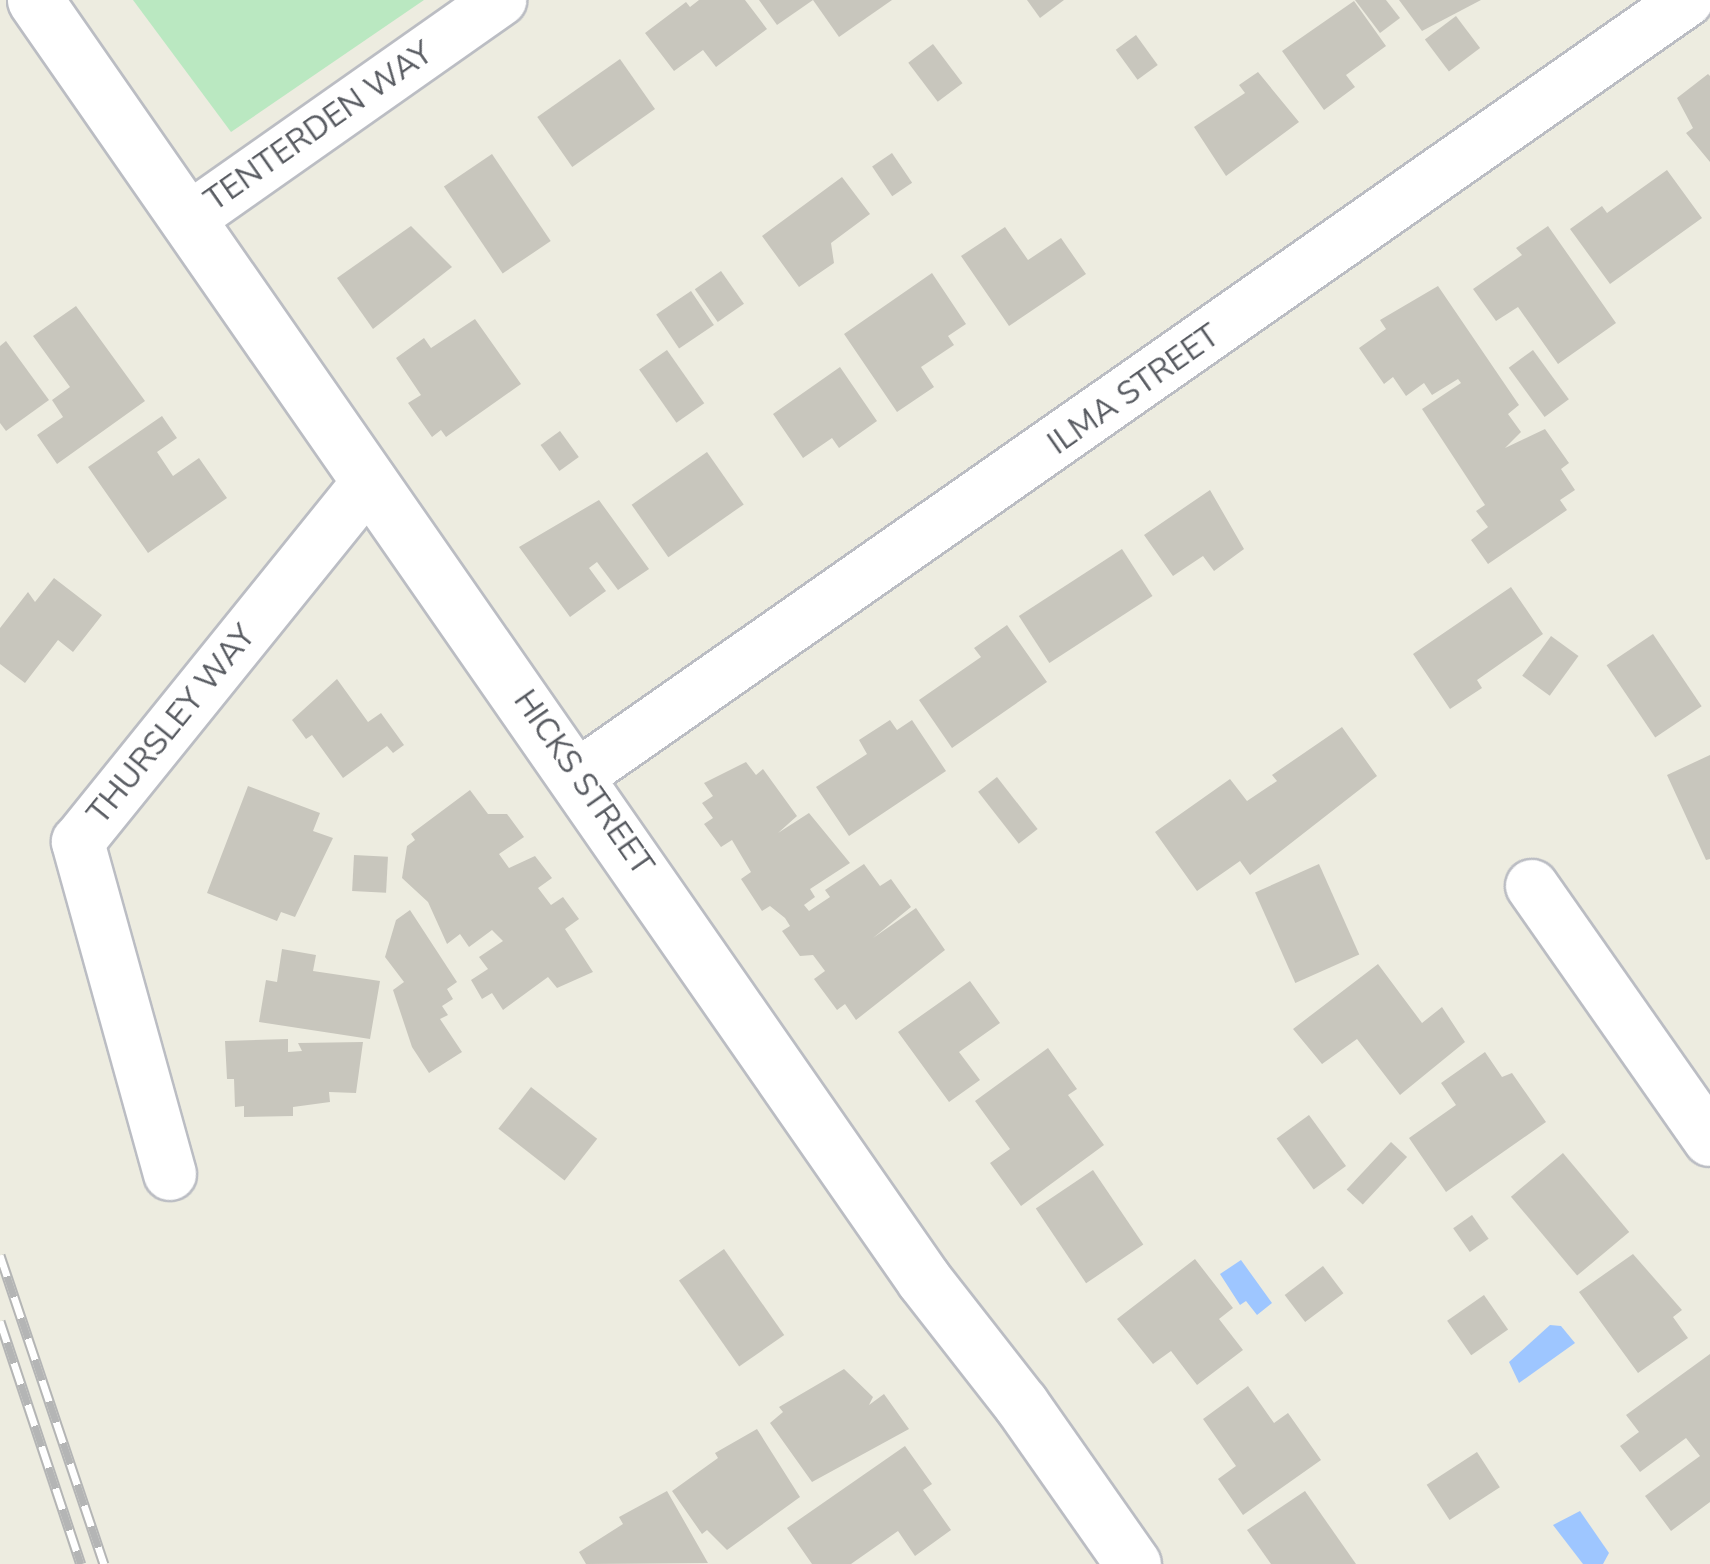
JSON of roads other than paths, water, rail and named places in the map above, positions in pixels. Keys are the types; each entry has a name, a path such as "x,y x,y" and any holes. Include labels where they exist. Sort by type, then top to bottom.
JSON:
{"street":[{"name":"HICKS STREET","path":"35,0 578,775 924,1280 1021,1404 1133,1564"},
{"name":"TENTERDEN WAY","path":"187,220 500,0"},
{"name":"ILMA STREET","path":"578,775 1687,0"},
{"name":"THURSLEY WAY","path":"170,1174 78,842 370,480"},
{"path":"1532,886 1710,1140"}],"water":[{"path":"1241,1260 1272,1303 1257,1315 1246,1301 1240,1305 1220,1274"},
{"path":"1550,1325 1561,1326 1575,1343 1519,1383 1509,1362"},
{"path":"1580,1511 1609,1553 1603,1564 1583,1564 1553,1525"}],"railway":[{"path":"0,1255 104,1564"},
{"path":"0,1321 81,1564"}]}
